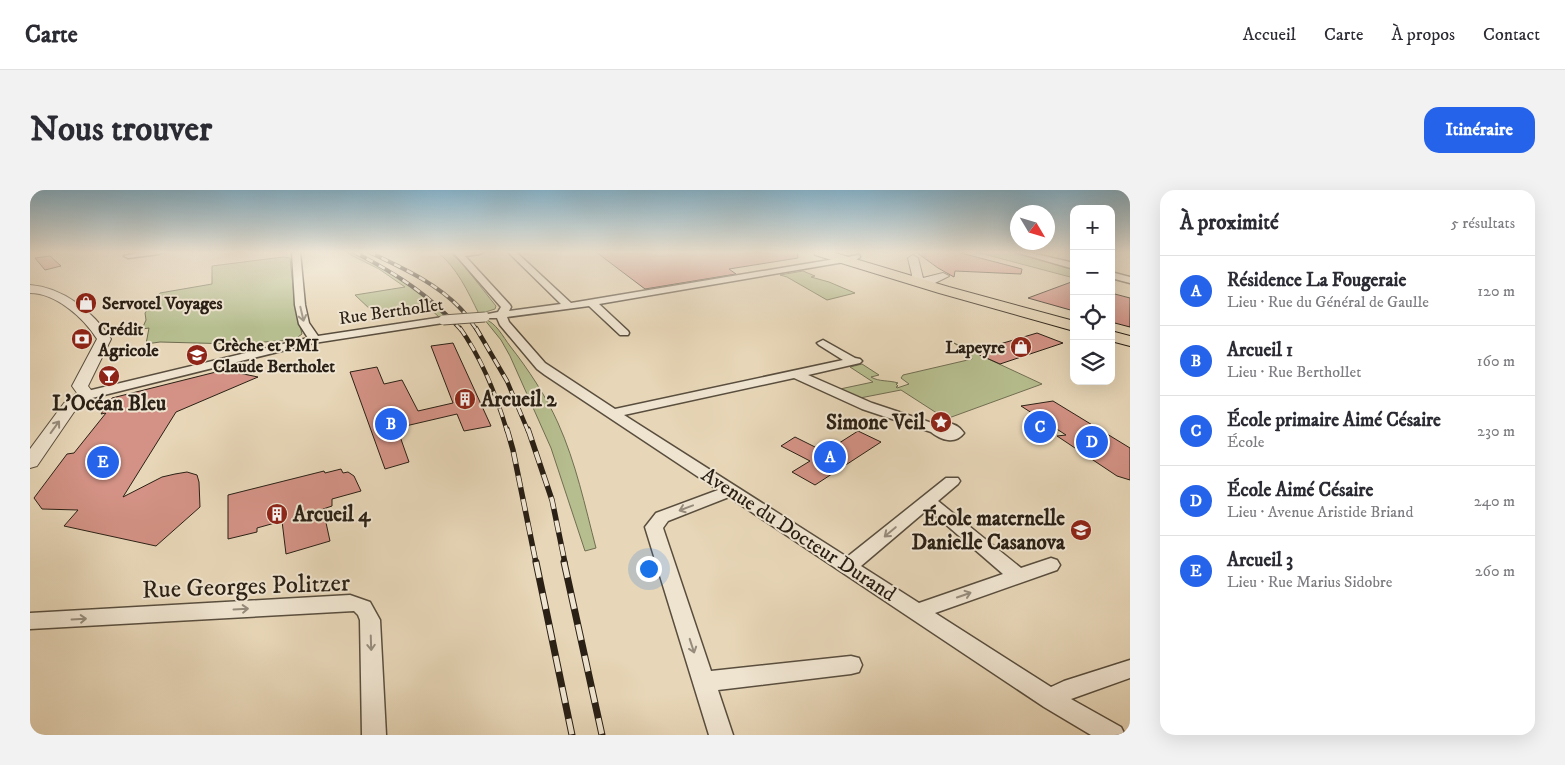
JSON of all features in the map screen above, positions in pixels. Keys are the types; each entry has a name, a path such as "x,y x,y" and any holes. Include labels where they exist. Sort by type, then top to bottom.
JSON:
{"main road":[{"path":"938,277 1070,320"},
{"path":"944,277 1070,325"},
{"path":"1115,331 1130,335"},
{"path":"1115,337 1130,341"}],"street":[{"path":"298,277 300,305 304,324 309,329 314,340"},
{"name":"Avenue du Docteur Durand","path":"480,277 506,307 493,316 504,323 541,366 1052,700 1114,735"},
{"path":"539,277 569,306"},
{"name":"Rue Berthollet","path":"84,396 314,340 443,320 493,316 569,306 728,277"},
{"path":"30,289 58,296 104,337 80,386 86,392 84,396 70,406 30,462"},
{"path":"592,302 624,333"},
{"path":"613,413 854,361 823,342"},
{"path":"796,374 867,406 936,429"},
{"path":"848,566 952,481"},
{"path":"721,735 654,527 662,517 731,490"},
{"path":"927,500 1018,576"},
{"path":"918,611 1051,565"},
{"name":"Rue Georges Politzer","path":"30,621 359,604 368,613 370,620 374,735"},
{"path":"703,682 851,665"},
{"path":"1052,700 1064,691 1130,669"}],"green space":[{"path":"212,277 292,277 295,305 302,334 294,340 234,344 160,342 146,344 149,328 142,329 146,320 145,313 160,293 212,284"},
{"path":"391,277 397,277 418,292 445,317 439,317 428,307 407,311 402,307 372,311 355,295 405,287"},
{"path":"459,277 473,277 496,306 495,309 479,314"},
{"path":"788,277 813,277 855,293 827,300"},
{"path":"484,319 496,326 502,334 536,383 553,413 575,469 596,548 585,551 551,448 510,356 501,340"},
{"path":"954,343 1042,384 946,419 901,390 860,398 840,389 873,382 850,367 862,364 879,375 871,377 877,380 898,383 896,384 897,388 909,384 901,378 903,375 972,359 970,354"}],"building":[{"path":"630,277 715,277 645,289"},
{"path":"1070,282 1070,310 1028,298"},
{"path":"1115,294 1130,298 1130,327 1115,323"},
{"name":"Lapeyre","path":"1037,333 1063,343 1000,364 973,352"},
{"path":"453,343 491,426 464,431 457,414 397,428 409,462 385,469 350,372 377,367 384,384 402,380 418,411 453,403 431,346"},
{"path":"224,370 258,377 176,412 123,497 162,477 187,472 197,475 200,507 156,546 64,526 78,510 42,509 34,498 67,454 74,453 106,413 101,414 112,398"},
{"path":"1053,401 1130,448 1130,480 1117,476 1057,436 1066,435 1021,406"},
{"path":"858,431 881,442 815,485 792,472 810,461 781,446 795,437 825,452"},
{"name":"Arcueil 4","path":"341,469 343,473 348,472 354,476 361,491 332,499 332,506 323,509 330,541 286,554 282,521 257,528 257,532 228,539 228,495 324,471 325,473"}],"railway":[{"path":"398,277 424,295 461,330"},
{"path":"419,277 440,290 460,308 477,330"},
{"path":"460,328 488,377 507,431"},
{"path":"476,328 507,381 528,431"},
{"path":"507,429 536,563"},
{"path":"528,429 552,500 565,563"},
{"path":"536,562 572,735"},
{"path":"564,562 602,735"}],"place":[{"name":"Servotel Voyages","path":"86,303"},
{"name":"Crédit Agricole","path":"82,339"},
{"name":"Lapeyre","path":"1021,347"},
{"name":"Crèche et PMI Claude Bertholet","path":"197,355"},
{"name":"L'Océan Bleu","path":"109,376"},
{"name":"Arcueil 2","path":"465,399"},
{"name":"Simone Veil","path":"941,422"},
{"name":"Arcueil 1","path":"391,424"},
{"name":"École primaire Aimé Césaire","path":"1040,427"},
{"name":"École Aimé Césaire","path":"1092,442"},
{"name":"Résidence La Fougeraie","path":"830,457"},
{"name":"Arcueil 3","path":"103,462"},
{"name":"Arcueil 4","path":"277,514"},
{"name":"École maternelle Danielle Casanova","path":"1081,530"}]}
